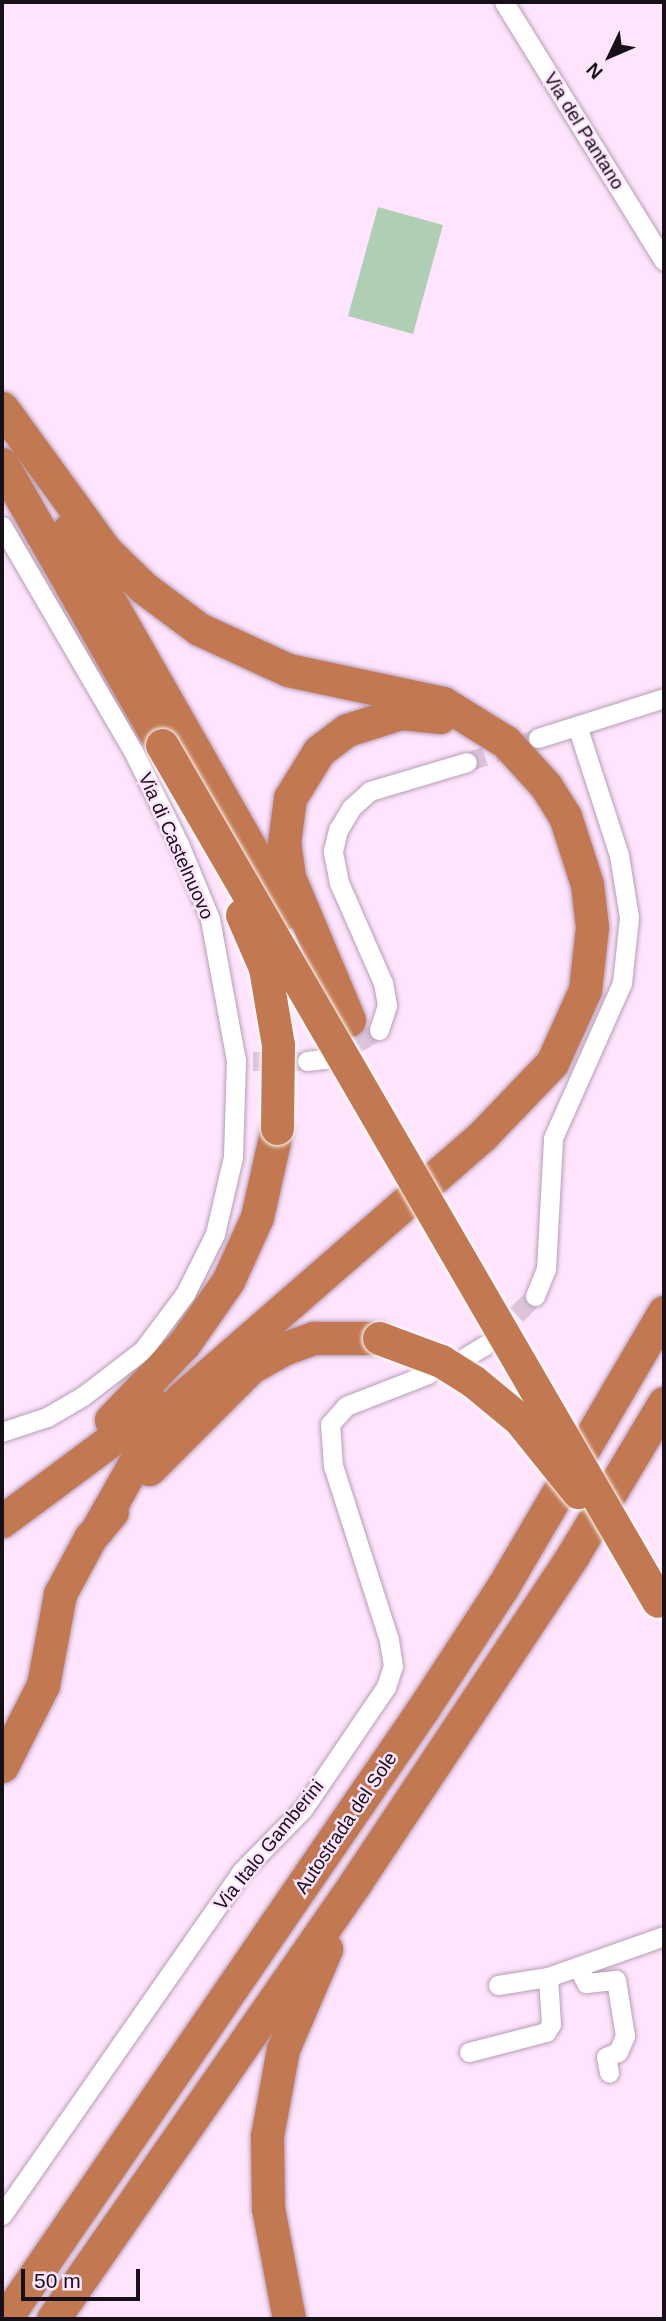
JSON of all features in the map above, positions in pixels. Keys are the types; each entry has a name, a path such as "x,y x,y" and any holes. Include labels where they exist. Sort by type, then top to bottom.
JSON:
{"highway":[{"path":"2,410 105,550 145,588 199,629 265,662 443,703 506,742 546,786 578,848 589,895 591,960 575,1020 552,1063 531,1088 181,1399 151,1434 60,1594 43,1685 2,1766"},
{"path":"2,410 364,1025 664,1567"},
{"path":"2,464 661,1607"},
{"path":"14,1512 132,1429 477,1130 545,1058 567,1017 583,959 579,885 558,820 515,762 465,726 432,715 401,713 347,730 319,751 290,798 284,843 289,877 364,1025"},
{"path":"14,1512 184,1344 228,1281 257,1217 277,1128 278,1045 265,968 162,745"},
{"name":"Autostrada del Sole","path":"7,2311 423,1709 516,1566 664,1312"},
{"path":"97,1530 179,1435 251,1367 314,1338 379,1338 440,1361 519,1419 661,1607"},
{"name":"Autostrada del Sole","path":"53,2319 356,1882 573,1555 664,1403"},
{"path":"289,2319 268,2208 267,2136 283,2049 356,1882"}],"street":[{"name":"Via del Pantano","path":"504,2 664,261"},
{"name":"Via di Castelnuovo","path":"2,526 133,751 179,845 210,919 244,1060 233,1157 215,1234 185,1294 143,1350 83,1396 47,1417 2,1432"},
{"path":"538,738 664,698"},
{"path":"535,1296 546,1269 553,1138 622,983 629,917 619,855 577,726"},
{"path":"364,1025 387,1005 383,983 339,883 333,851 338,831 351,808 370,791 467,762"},
{"path":"307,1061 332,1058"},
{"path":"467,1356 485,1345"},
{"name":"Via Italo Gamberini","path":"2,2216 241,1872 303,1809 386,1687 393,1666 389,1640 333,1466 330,1424 346,1406 428,1374"},
{"path":"498,1984 548,1977 579,1969 664,1936"},
{"path":"579,1969 586,1983 616,1980 625,2036 618,2052 606,2057 609,2073"},
{"path":"469,2052 546,2032 551,2024 548,1977"}],"green space":[{"path":"378,207 443,225 413,334 348,316"}],"tunnel":[{"path":"467,762 538,738"},
{"path":"332,1058 379,1030"},
{"path":"253,1061 307,1061"},
{"path":"496,1335 535,1296"}]}
